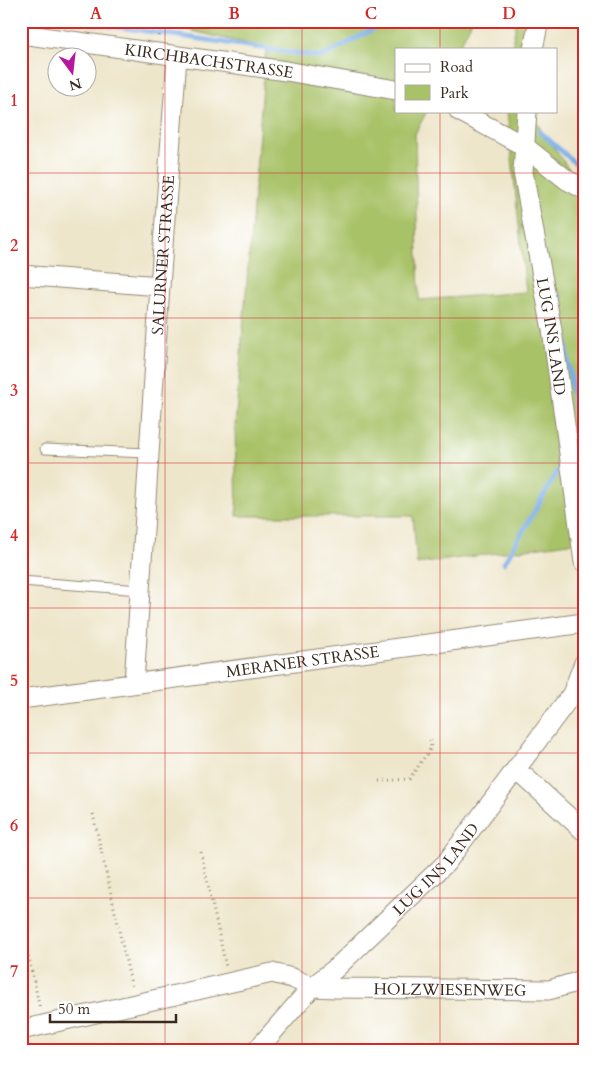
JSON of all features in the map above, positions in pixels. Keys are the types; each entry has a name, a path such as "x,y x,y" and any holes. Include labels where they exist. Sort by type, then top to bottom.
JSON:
{"street":[{"path":"533,48 539,21"},
{"name":"KIRCHBACHSTRASSE","path":"21,34 286,71 395,90"},
{"name":"SALURNER STRASSE","path":"134,683 177,57"},
{"path":"461,112 524,146 567,180 584,189"},
{"name":"LUG INS LAND","path":"527,112 523,172 552,330 584,562"},
{"path":"21,275 160,286"},
{"name":"MERANER STRASSE","path":"21,698 584,623"},
{"name":"LUG INS LAND","path":"257,1050 312,987 355,950 446,863 572,694 584,663"},
{"path":"515,772 526,778 584,831"},
{"path":"21,1030 272,973 292,978 312,987"},
{"name":"HOLZWIESENWEG","path":"312,987 549,990 580,982 584,976"}],"lane":[{"path":"45,449 149,453"},
{"path":"21,581 140,590"}],"path":[{"path":"170,21 183,23 183,21"},
{"path":"379,781 409,779 431,748 430,738"},
{"path":"93,814 136,1004"},
{"path":"201,852 230,982"},
{"path":"21,922 43,1025"}],"green space":[{"path":"127,21 472,21 458,48 395,48 395,112 426,112 415,134 419,300 526,292 507,112 529,112 571,172 584,179 584,541 417,564 413,516 237,516 235,427 266,48 188,30"},
{"path":"516,21 528,21 521,48 512,48"}],"waterway":[{"path":"78,21 322,57 388,21"},
{"path":"539,131 576,164 584,168"},
{"path":"560,296 584,486"},
{"path":"504,563 562,464"}]}
